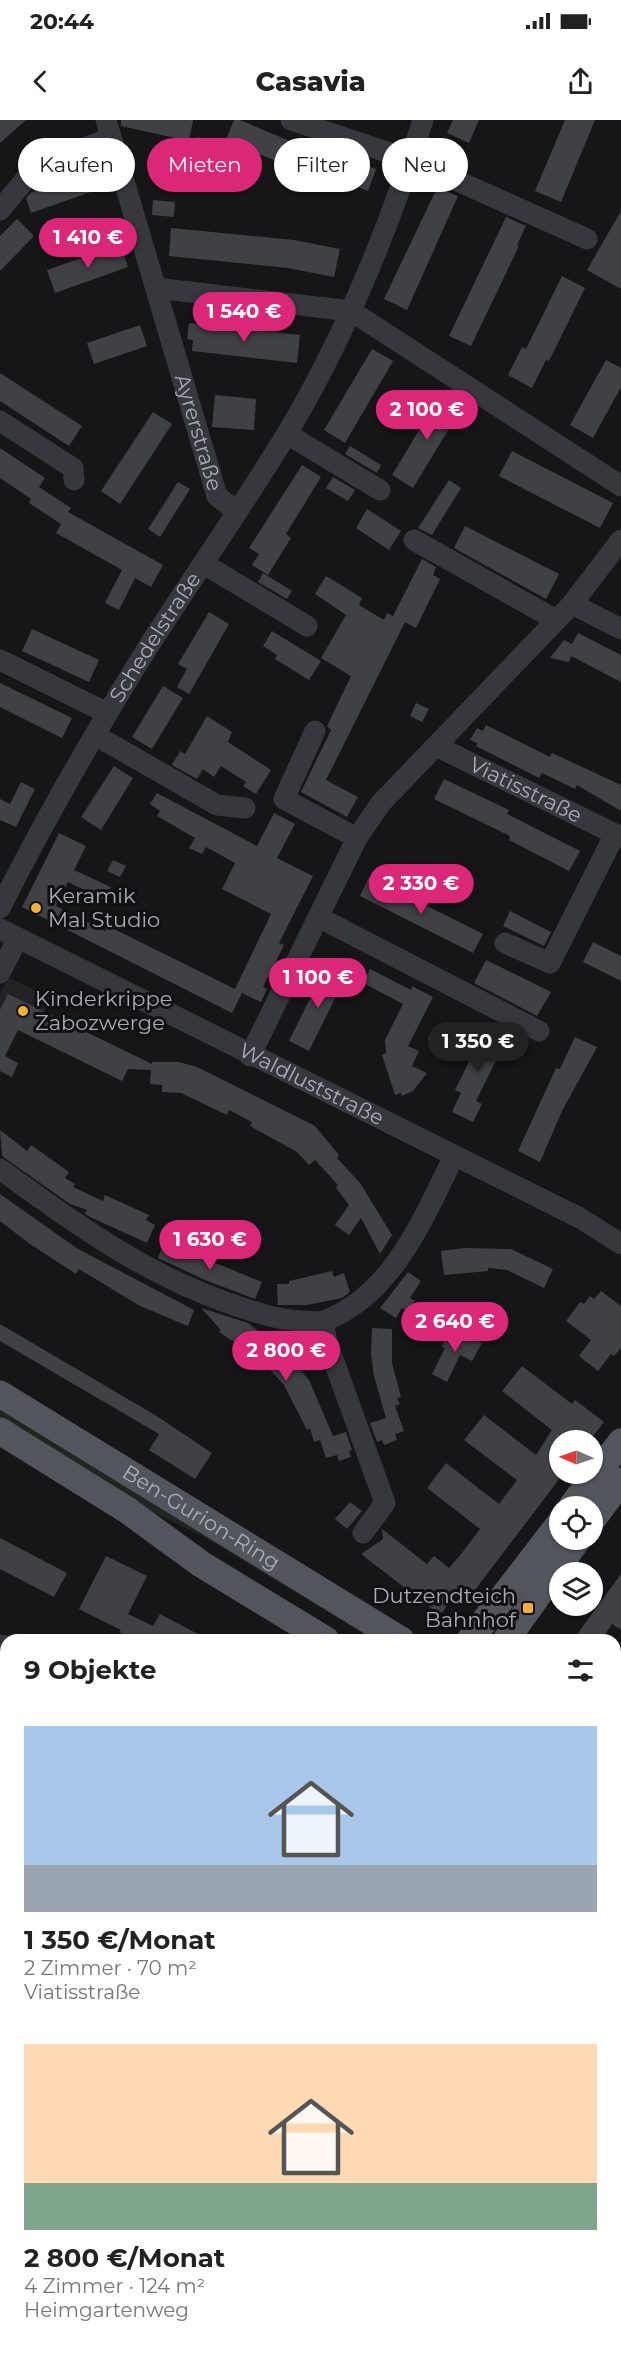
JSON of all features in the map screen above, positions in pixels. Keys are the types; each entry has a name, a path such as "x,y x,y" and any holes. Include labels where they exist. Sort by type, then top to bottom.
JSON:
{"main road":[{"name":"Ben-Gurion-Ring","path":"0,1394 391,1634"},
{"name":"Ben-Gurion-Ring","path":"0,1431 127,1510 212,1571 316,1634"},
{"path":"580,1496 621,1442"},
{"path":"603,1505 621,1481"},
{"path":"475,1634 549,1536"},
{"path":"510,1634 571,1550"}],"street":[{"path":"291,120 382,150"},
{"name":"Schedelstraße","path":"418,138 423,120"},
{"name":"Ayrerstraße","path":"0,210 30,174 43,164 108,129 217,496 236,512"},
{"path":"468,186 587,239"},
{"name":"Schedelstraße","path":"0,908 46,816 107,713 287,434 351,311 398,192"},
{"path":"156,288 351,311 621,486"},
{"path":"0,421 73,468 74,480"},
{"path":"287,434 380,490"},
{"path":"414,540 556,620"},
{"path":"250,1056 357,837 381,803 572,604 621,540"},
{"name":"Schedelstraße","path":"204,564 308,626"},
{"path":"572,604 621,629"},
{"name":"Schedelstraße","path":"0,660 107,713"},
{"path":"315,731 284,799 357,837"},
{"path":"94,735 217,805 245,808"},
{"name":"Viatisstraße","path":"436,746 618,835 550,963 505,943"},
{"path":"318,917 539,1031"},
{"path":"0,973 9,934"},
{"name":"Waldluststraße","path":"9,934 250,1056 580,1218 621,1244"},
{"path":"0,1169 112,1247 164,1276 216,1299 269,1317 322,1322 358,1302 399,1260 454,1156"},
{"path":"322,1322 327,1342 385,1503 363,1533"}],"shaded area":[{"name":"Kinderkrippe Zabozwerge","path":"8,977 51,998 33,1035 10,1024 0,1031 0,994"},
{"path":"0,1406 376,1634 364,1634 204,1537 145,1508 0,1422"}],"building":[{"path":"0,120 26,120 0,143"},
{"path":"121,120 193,120 190,138 175,138 121,126"},
{"path":"234,120 240,120 283,138 274,138 274,160 262,155 262,138 227,138"},
{"path":"453,120 479,120 469,143 468,138 458,138 447,133"},
{"path":"565,120 595,120 561,202 535,191"},
{"path":"370,167 376,169 370,186"},
{"path":"32,192 91,192 31,213 26,198"},
{"path":"435,192 448,192 458,196 407,310 384,299"},
{"path":"153,200 175,202 174,217 152,215"},
{"path":"621,211 621,289 587,270"},
{"path":"506,217 526,226 517,245 519,246 471,346 449,336"},
{"path":"17,219 34,236 0,271 0,236"},
{"path":"171,228 294,240 340,249 334,277 288,268 169,256"},
{"path":"120,244 128,267 55,293 47,270"},
{"path":"562,276 585,288 549,361 546,360 532,388 508,375 522,347 526,349"},
{"path":"189,323 300,335 297,363 192,351 193,340 187,339"},
{"path":"140,325 147,346 94,364 87,343"},
{"path":"372,349 393,361 345,443 324,430"},
{"path":"606,360 621,368 621,387 593,438 570,425"},
{"path":"0,373 82,426 69,446 0,401"},
{"path":"441,394 462,407 413,488 392,475"},
{"path":"215,395 256,399 254,430 212,427"},
{"path":"153,412 172,424 120,504 101,491"},
{"path":"350,446 381,465 377,473 345,454"},
{"path":"0,448 45,478 39,487 71,508 68,512 163,565 151,587 135,578 119,610 105,603 122,570 56,533 61,524 29,503 31,499 0,478"},
{"path":"512,451 613,503 600,528 499,476"},
{"path":"302,465 321,477 286,534 291,538 268,575 252,565 259,554 249,548"},
{"path":"333,477 355,490 348,501 326,488"},
{"path":"449,480 461,488 432,535 418,528"},
{"path":"178,482 190,489 160,537 148,529"},
{"path":"367,509 401,531 389,550 356,528"},
{"path":"465,526 559,574 546,599 454,548"},
{"path":"422,559 436,567 433,575 440,579 416,628 405,622 326,780 358,797 347,817 301,792 331,730 327,726 351,676 321,658 346,615 315,594 326,576 362,598 359,605 384,620 387,613 393,616"},
{"path":"263,573 292,591 287,599 258,582"},
{"path":"209,612 229,624 189,694 177,687 187,669 178,664"},
{"path":"32,629 99,660 89,682 22,651"},
{"path":"272,631 321,661 309,680 275,659 277,655 263,646"},
{"path":"578,633 621,655 621,682 571,656 569,662 550,658 564,640 572,644"},
{"path":"0,683 72,718 62,738 0,707"},
{"path":"163,686 183,698 152,749 132,737"},
{"path":"416,703 429,709 422,722 410,716"},
{"path":"207,716 232,732 228,742 271,770 256,794 243,786 246,782 221,766 214,777 203,769 197,779 172,765 180,751 185,754"},
{"path":"486,725 550,757 552,753 621,785 621,811 577,785 575,789 542,773 539,778 476,746 477,743 470,740 477,728 483,731"},
{"path":"114,766 133,778 101,830 81,817"},
{"path":"444,779 509,810 507,814 580,851 569,871 509,840 510,836 434,799"},
{"path":"21,782 35,789 16,827 0,820 0,799 10,804"},
{"path":"157,793 257,846 274,813 295,824 277,858 313,876 279,943 284,945 263,987 267,989 261,1002 242,993 232,1013 22,907 59,833 86,846 74,870 111,887 105,900 68,882 56,906 105,931 108,926 235,989 271,914 222,889 235,863 206,847 202,854 189,848 195,838 157,816 160,811 150,804"},
{"path":"113,860 126,866 120,877 107,871"},
{"path":"369,877 483,934 473,953 360,896"},
{"path":"510,911 551,932 544,946 503,926"},
{"path":"593,942 621,956 621,981 583,962"},
{"path":"486,960 551,992 537,1016 474,983"},
{"path":"340,967 344,980 309,1051 289,1041 323,972"},
{"path":"370,969 411,990 412,986 433,997 408,1046 419,1051 412,1066 427,1073 413,1091 402,1096 401,1093 395,1095 382,1055 386,1053 385,1040 403,1004 363,983"},
{"path":"8,994 152,1064 152,1062 179,1062 197,1067 315,1126 339,1155 337,1158 360,1183 392,1235 380,1254 361,1218 349,1235 335,1225 349,1205 336,1188 338,1185 315,1160 309,1165 297,1152 250,1126 252,1122 229,1110 227,1115 181,1093 162,1092 162,1085 150,1084 151,1070 128,1069 122,1081 18,1030 5,1056 18,1063 12,1077 0,1071 0,1010"},
{"path":"487,1025 508,1036 476,1101 482,1104 473,1122 452,1112 461,1093 455,1090"},
{"path":"575,1037 597,1047 562,1111 540,1162 518,1151 556,1068 560,1069"},
{"path":"0,1130 27,1151 31,1145 69,1172 65,1178 75,1184 73,1187 103,1201 105,1195 149,1215 146,1220 155,1225 147,1243 85,1214 87,1210 70,1204 2,1156"},
{"path":"0,1194 78,1249 194,1310 188,1326 140,1306 79,1269 76,1274 30,1244 0,1221"},
{"path":"164,1242 262,1282 255,1299 205,1280 158,1258"},
{"path":"465,1248 511,1249 553,1269 544,1288 507,1270 488,1268 488,1271 444,1275 441,1251"},
{"path":"332,1271 334,1277 344,1273 350,1292 342,1298 307,1305 278,1305 277,1284 289,1284 289,1281"},
{"path":"408,1272 421,1281 410,1298 415,1301 408,1312 402,1308 396,1318 380,1308"},
{"path":"601,1291 621,1306 621,1348 614,1356 611,1354 598,1371 579,1356 591,1340 566,1321 580,1302 584,1304 590,1296 594,1299"},
{"path":"201,1308 248,1323 279,1347 309,1380 333,1436 346,1432 352,1450 349,1451 351,1457 339,1461 337,1455 326,1458 320,1440 314,1442 310,1428 307,1430 284,1385 262,1361 219,1332 221,1330"},
{"path":"0,1324 155,1415 212,1453 195,1479 149,1450 159,1434 0,1341"},
{"path":"451,1327 482,1343 472,1361 460,1355 447,1382 432,1374 445,1348 442,1346"},
{"path":"372,1328 392,1329 392,1363 401,1397 397,1398 400,1404 395,1406 404,1431 395,1434 397,1440 384,1445 382,1440 377,1442 370,1423 386,1418 374,1376 371,1354"},
{"path":"522,1366 572,1404 575,1400 604,1422 598,1430 552,1430 502,1391"},
{"path":"484,1415 536,1455 549,1435 549,1484 555,1484 465,1603 455,1596 440,1615 361,1554 383,1539 382,1529 427,1564 434,1556 449,1568 480,1529 427,1488 446,1463 499,1504 517,1480 464,1440"},
{"path":"350,1502 362,1511 347,1529 335,1519"},
{"path":"0,1538 67,1573 54,1597 0,1569"},
{"path":"106,1556 147,1576 128,1614 153,1626 160,1614 198,1634 123,1634 119,1632 121,1630 79,1609"},
{"path":"621,1574 621,1630 612,1624 605,1634 577,1634 590,1616 603,1616 603,1599"}],"place":[{"name":"Keramik Mal Studio","path":"36,908"},
{"name":"Kinderkrippe Zabozwerge","path":"23,1011"},
{"name":"Dutzendteich Bahnhof","path":"528,1608"}]}
